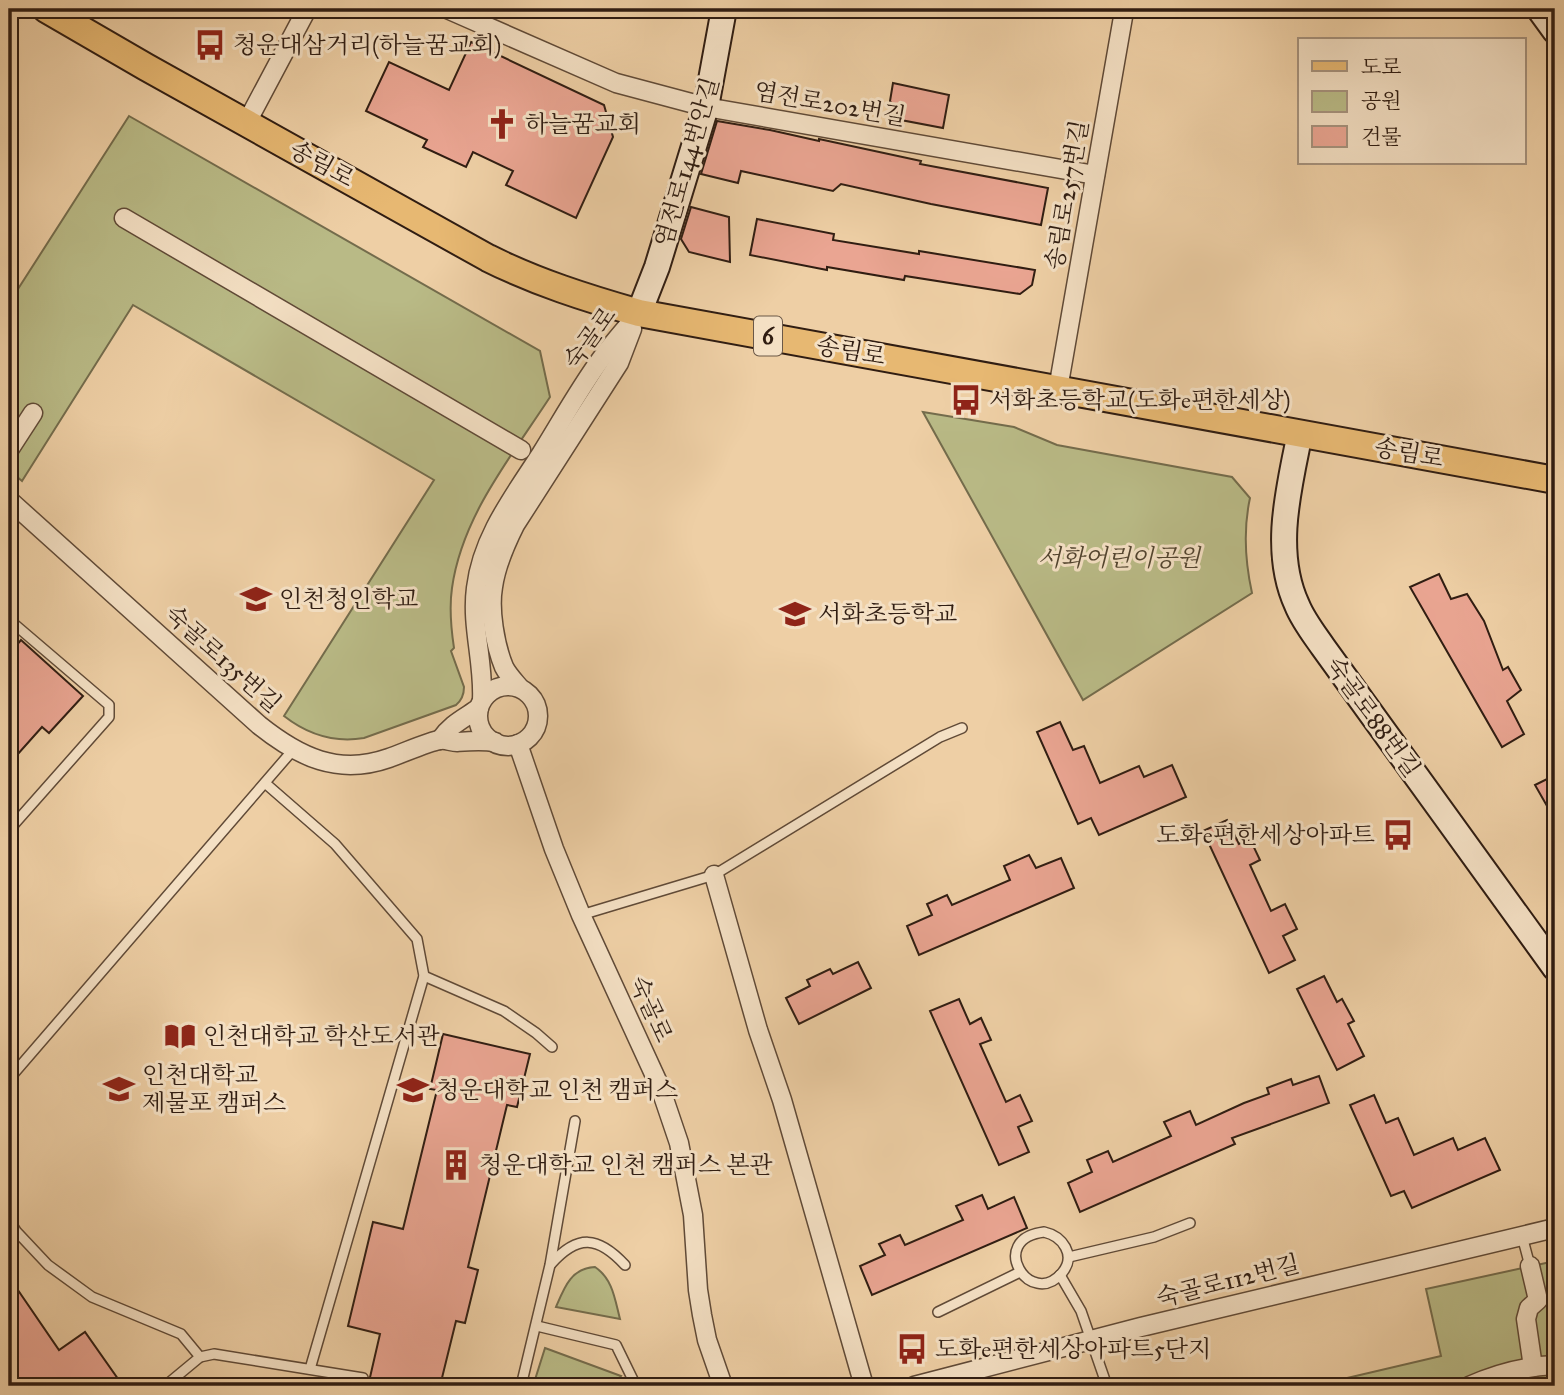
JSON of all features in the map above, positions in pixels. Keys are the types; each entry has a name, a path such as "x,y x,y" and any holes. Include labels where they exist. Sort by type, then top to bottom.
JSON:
{"main road":[{"name":"송림로","path":"46,9 512,270 583,297 639,313 1555,480"}],"street":[{"path":"247,122 307,9"},
{"name":"염전로202번길","path":"447,9 616,83 706,107 1095,175"},
{"name":"염전로144번안길","path":"639,313 657,267 706,107 724,9"},
{"name":"송림로257번길","path":"1058,389 1123,17 1121,9"},
{"path":"1539,9 1555,31"},
{"path":"124,218 521,450"},
{"name":"숙골로","path":"639,313 619,363 507,541 492,589 492,608 498,649 505,669 520,688 528,693 537,708 538,717 532,733 518,744 554,849 660,1087 679,1143 693,1214 702,1315 707,1340 723,1386"},
{"name":"숙골로","path":"495,742 488,738 479,723 482,669 474,607 485,549 495,527 600,360 639,313"},
{"path":"9,450 33,413"},
{"name":"숙골로88번길","path":"1300,433 1284,523 1284,554 1296,604 1323,647 1555,968"},
{"name":"숙골로135번길","path":"9,500 259,725 293,750 337,765 356,766 373,764 440,740 495,742"},
{"path":"481,704 488,693 495,689 503,686 520,688"},
{"name":"숙골로135번길","path":"440,740 449,727 481,704"},
{"path":"495,742 502,745 518,744"},
{"path":"714,875 864,1386"},
{"name":"숙골로112번길","path":"914,1386 1091,1340 1555,1228"},
{"path":"1530,1266 1547,1298 1529,1308 1526,1320 1533,1367"},
{"path":"1469,1386 1496,1375 1555,1365"}],"lane":[{"path":"9,622 109,705 109,717 9,830"},
{"path":"582,915 714,875 940,737 962,728"},
{"path":"9,1079 293,750"},
{"path":"265,783 335,844 416,939 424,976 310,1369"},
{"path":"424,976 503,1011 536,1032 552,1047"},
{"path":"521,1386 550,1265 575,1121"},
{"path":"9,1220 48,1265 92,1297 181,1334 200,1357"},
{"path":"1069,1257 1154,1237 1189,1223"},
{"path":"1044,1232 1061,1240 1069,1257 1060,1275 1052,1280 1035,1282 1020,1272 1016,1254 1019,1245 1026,1238 1034,1233 1044,1232"},
{"path":"1522,1236 1530,1266"},
{"path":"550,1265 574,1244 588,1242 602,1246 625,1265"},
{"path":"938,1312 1020,1272"},
{"path":"1060,1275 1081,1311 1107,1386"},
{"path":"537,1326 617,1345 636,1386"},
{"path":"164,1386 200,1357 214,1354 363,1378 362,1386"}],"green space":[{"path":"129,116 540,351 550,397 490,488 466,536 457,562 451,596 454,648 451,651 464,692 456,705 364,738 353,739 321,736 284,716 434,480 133,305 22,481 9,470 9,303"},
{"name":"서화어린이공원","path":"923,412 1014,427 1057,445 1232,477 1250,498 1246,545 1252,593 1083,700"},
{"path":"1555,1261 1555,1386 1313,1386 1441,1356 1426,1289"},
{"path":"595,1267 610,1284 620,1319 556,1307 574,1275"},
{"path":"545,1348 621,1376 613,1386 533,1386"}],"building":[{"name":"하늘꿈교회","path":"471,42 604,105 613,137 576,218 506,185 513,171 473,152 466,167 423,147 427,140 366,111 389,62 449,90"},
{"path":"893,83 949,95 943,128 901,120 890,101"},
{"path":"717,121 819,139 921,161 920,164 1048,188 1041,225 841,184 833,191 741,171 738,183 701,174"},
{"path":"691,207 729,217 730,262 689,252 681,239"},
{"path":"757,219 834,234 833,240 1035,270 1032,285 1020,294 905,276 904,280 827,267 827,270 750,255"},
{"path":"1439,574 1451,599 1467,594 1484,621 1503,670 1508,667 1521,690 1507,701 1524,734 1502,747 1410,587"},
{"path":"21,640 83,696 49,733 42,727 9,764 9,654"},
{"path":"1060,722 1073,750 1084,746 1100,783 1139,766 1144,777 1172,765 1186,797 1099,835 1091,818 1078,824 1037,732"},
{"path":"1555,775 1555,820 1535,785"},
{"path":"1227,820 1239,844 1250,839 1260,860 1250,865 1271,911 1285,904 1297,929 1283,936 1295,960 1269,973 1203,831"},
{"path":"1029,855 1036,868 1061,858 1074,888 919,955 907,926 932,915 927,904 947,895 952,905 1010,880 1004,866"},
{"path":"858,962 871,988 799,1024 786,998 810,986 807,980 830,969 833,974"},
{"path":"1324,976 1337,1002 1342,999 1354,1021 1348,1024 1364,1056 1337,1070 1297,989"},
{"path":"959,999 970,1024 981,1018 991,1040 980,1044 1006,1102 1020,1095 1032,1121 1018,1127 1029,1152 999,1165 930,1011"},
{"name":"청운대학교 인천 캠퍼스 본관","path":"443,1034 530,1054 517,1107 507,1105 468,1267 478,1270 465,1323 456,1321 440,1386 368,1386 380,1334 348,1326 373,1222 403,1229 437,1090 430,1089"},
{"path":"1319,1076 1329,1103 1232,1138 1235,1144 1080,1212 1068,1183 1092,1172 1087,1160 1108,1151 1113,1162 1171,1136 1164,1122 1190,1111 1196,1125 1269,1094 1267,1088 1291,1079 1293,1085"},
{"path":"1374,1095 1386,1123 1398,1118 1414,1155 1453,1138 1458,1150 1485,1138 1500,1170 1412,1208 1404,1191 1391,1196 1350,1105"},
{"path":"982,1195 988,1209 1014,1197 1027,1228 872,1295 860,1266 885,1255 879,1244 900,1235 905,1245 963,1220 956,1206"},
{"path":"9,1277 59,1350 85,1332 123,1386 9,1386"}],"place":[{"name":"청운대삼거리(하늘꿈교회)","path":"210,45"},
{"name":"하늘꿈교회","path":"502,124"},
{"name":"서화초등학교(도화e편한세상)","path":"966,400"},
{"name":"인천청인학교","path":"256,599"},
{"name":"서화초등학교","path":"795,614"},
{"name":"도화e편한세상아파트","path":"1398,835"},
{"name":"인천대학교 학산도서관","path":"180,1036"},
{"name":"인천대학교 제물포 캠퍼스","path":"119,1089"},
{"name":"청운대학교 인천 캠퍼스","path":"413,1090"},
{"name":"청운대학교 인천 캠퍼스 본관","path":"456,1165"},
{"name":"도화e편한세상아파트5단지","path":"912,1349"}]}
